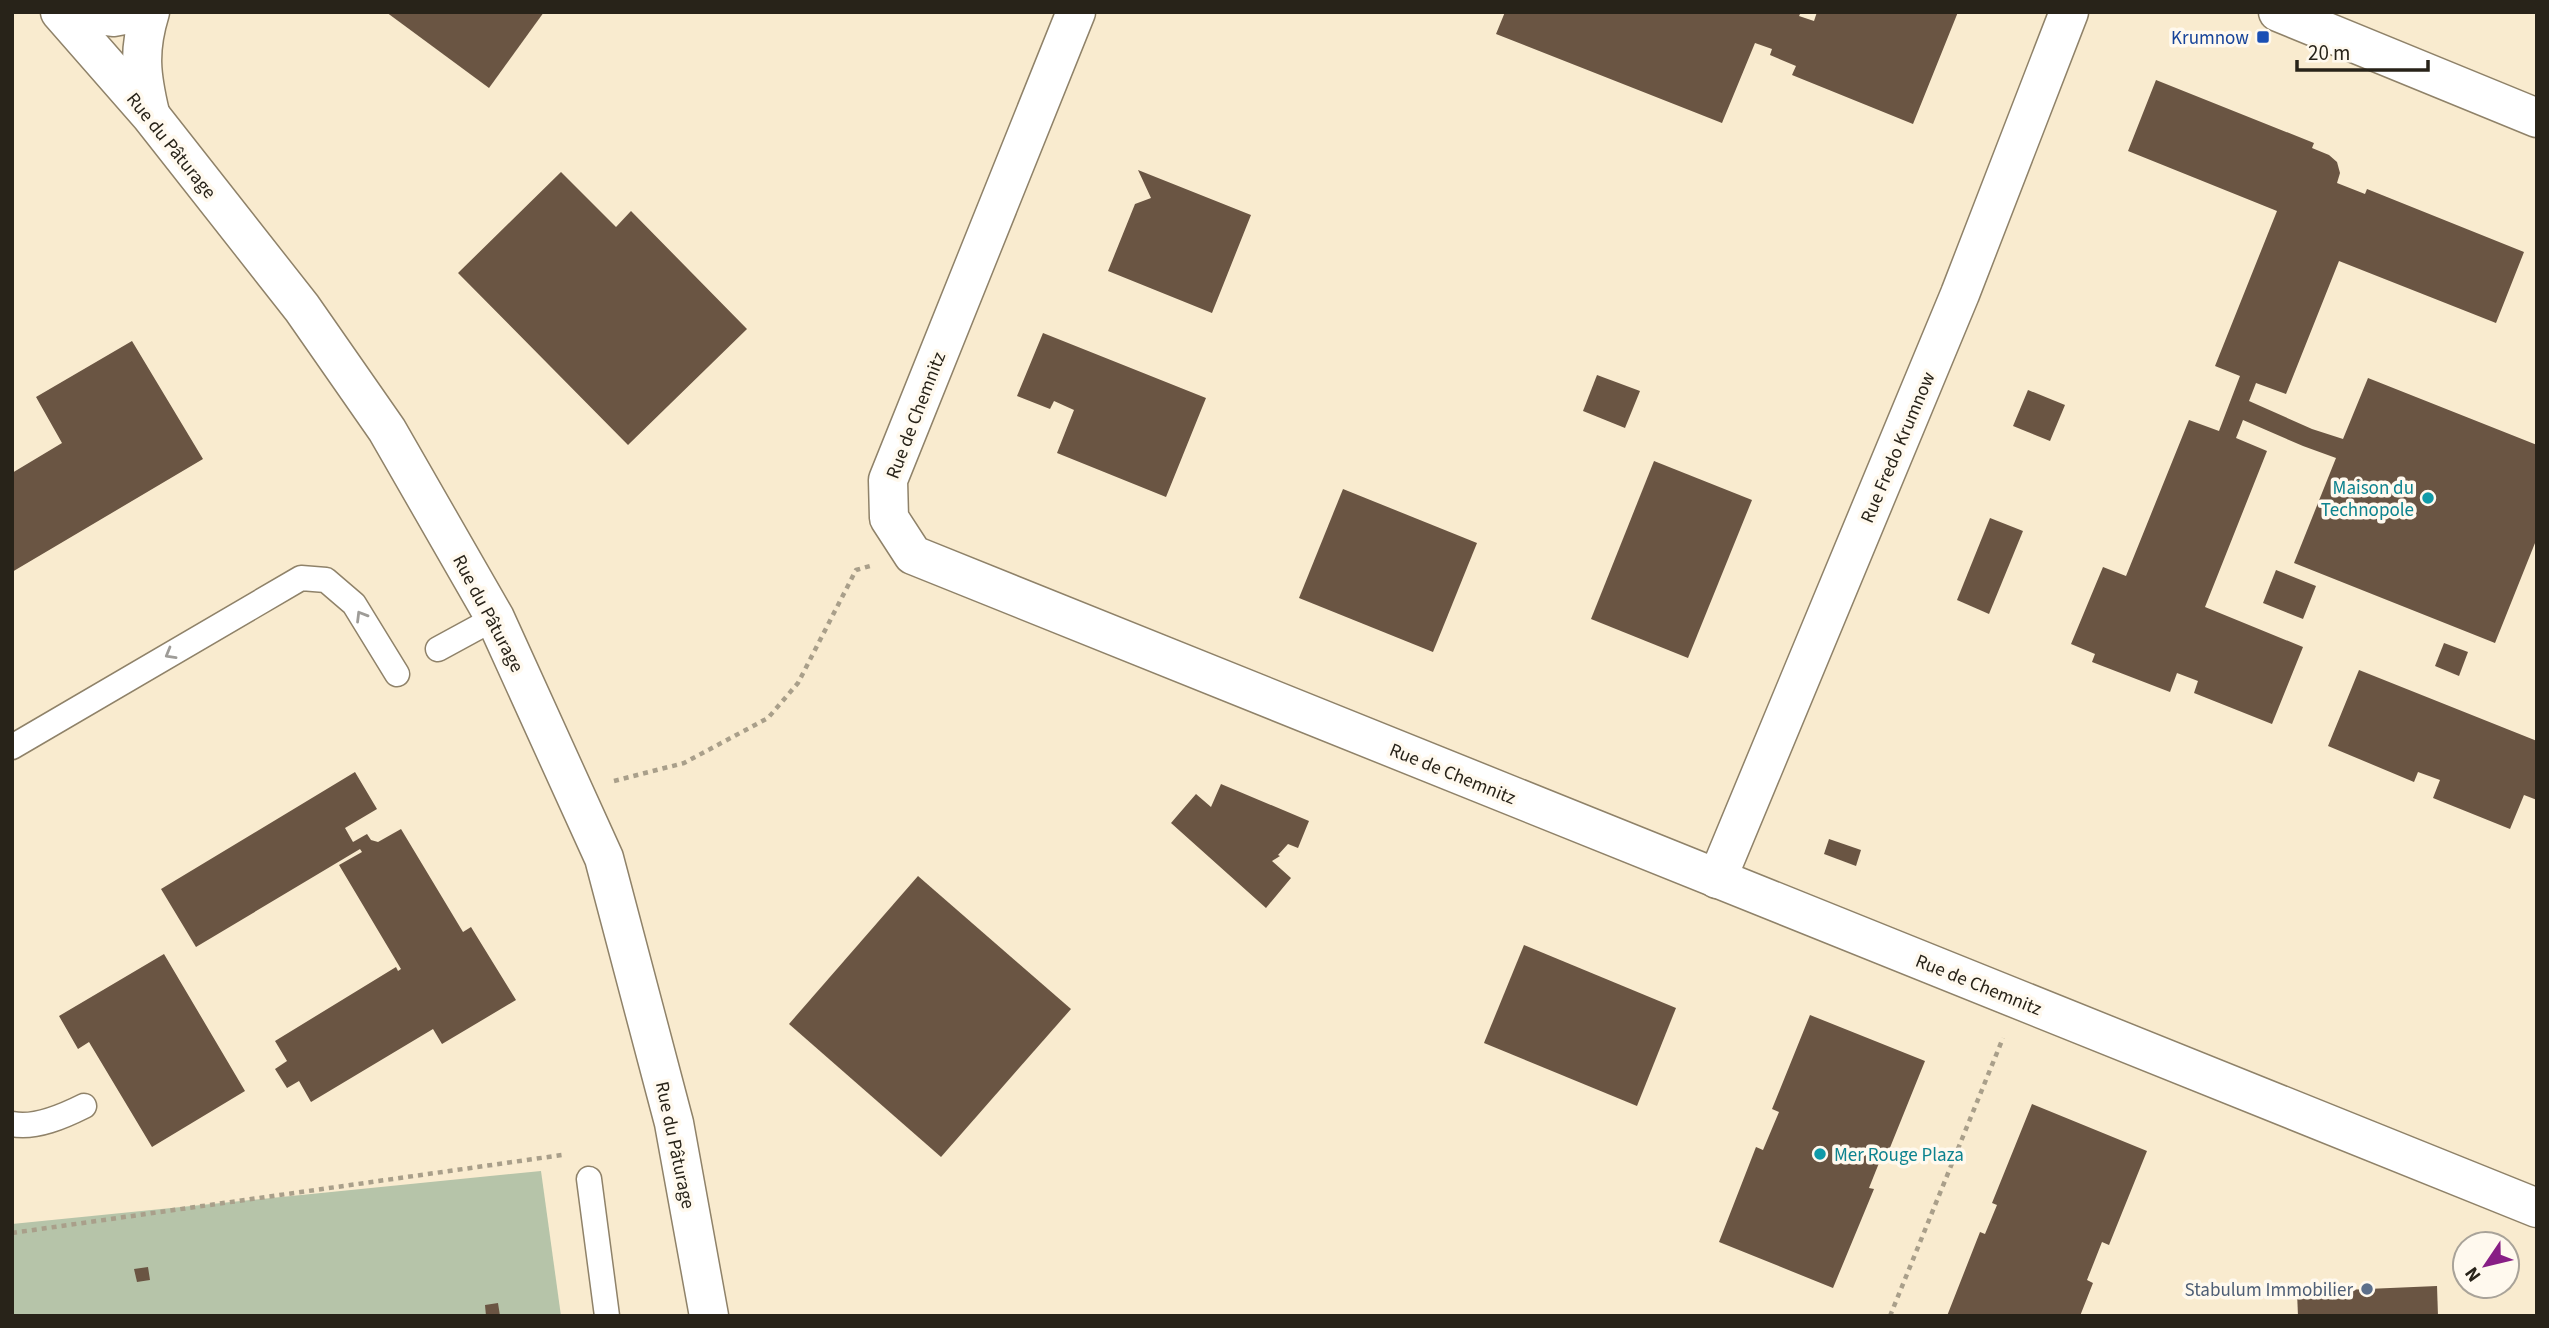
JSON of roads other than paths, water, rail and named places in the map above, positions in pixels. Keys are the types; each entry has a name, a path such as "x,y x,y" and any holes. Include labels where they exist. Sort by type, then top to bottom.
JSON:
{"street":[{"name":"Rue du Pâturage","path":"60,12 151,116 302,308 387,430 495,618 604,858 674,1123 709,1316"},
{"path":"75,12 113,17 141,12"},
{"path":"150,12 140,55 141,79 151,116"},
{"name":"Rue de Chemnitz","path":"1076,12 888,480 889,518 913,555 2537,1208"},
{"name":"Rue Fredo Krumnow","path":"1717,879 1960,294 2069,12"},
{"path":"2278,12 2537,118"}],"lane":[{"path":"12,747 301,578 326,580 354,604 397,674"},
{"path":"438,649 495,618"},
{"path":"12,1124 20,1126 61,1117 85,1106"},
{"path":"589,1179 607,1316"}],"place":[{"name":"Krumnow","path":"2263,37"},
{"name":"Maison du Technopole","path":"2428,498"},
{"name":"Mer Rouge Plaza","path":"1820,1154"},
{"name":"Stabulum Immobilier","path":"2367,1289"}]}
